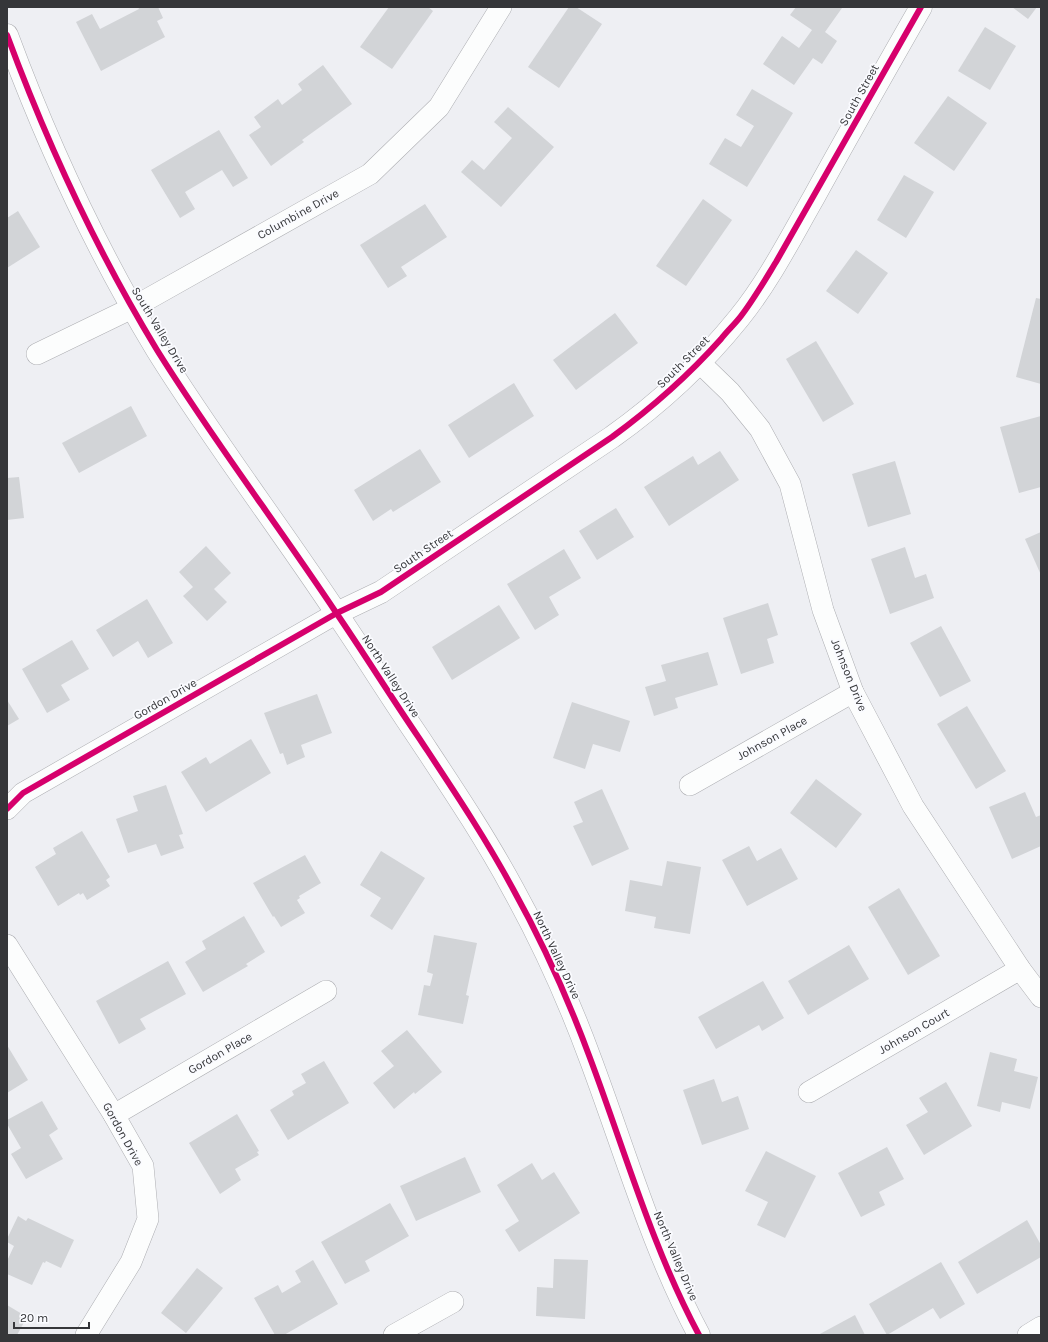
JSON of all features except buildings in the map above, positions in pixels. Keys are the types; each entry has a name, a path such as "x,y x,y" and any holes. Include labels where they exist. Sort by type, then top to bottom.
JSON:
{"street":[{"name":"Columbine Drive","path":"37,354 132,308 370,174 438,107 501,7"},
{"name":"South Street","path":"337,613 381,592 612,437 663,398 700,363 740,317 776,262 921,7"},
{"name":"South Valley Drive","path":"7,34 40,120 99,245 132,308 189,401 337,613"},
{"name":"Johnson Drive","path":"700,363 730,392 760,429 790,484 823,610 853,692 913,806 1020,969 1041,996"},
{"name":"Gordon Drive","path":"7,809 23,793 337,613"},
{"name":"North Valley Drive","path":"337,613 471,817 513,889 540,942 590,1057 656,1240 699,1335"},
{"name":"Johnson Place","path":"690,785 853,692"},
{"name":"Gordon Drive","path":"7,945 114,1115 143,1166 148,1219 131,1262 86,1335"},
{"name":"Johnson Court","path":"808,1092 1020,969"},
{"name":"Gordon Place","path":"114,1115 326,991"},
{"path":"394,1335 453,1302"},
{"path":"1028,1335 1041,1327"}],"cycle path":[{"path":"7,809 23,793 337,613 381,592 612,437 669,391 721,339 746,310 776,262 921,7"},
{"path":"7,35 39,116 74,196 114,274 157,350 200,417 315,581 444,775 491,850 524,909 555,972 573,1015 603,1093 653,1233 682,1302 699,1335"}]}
